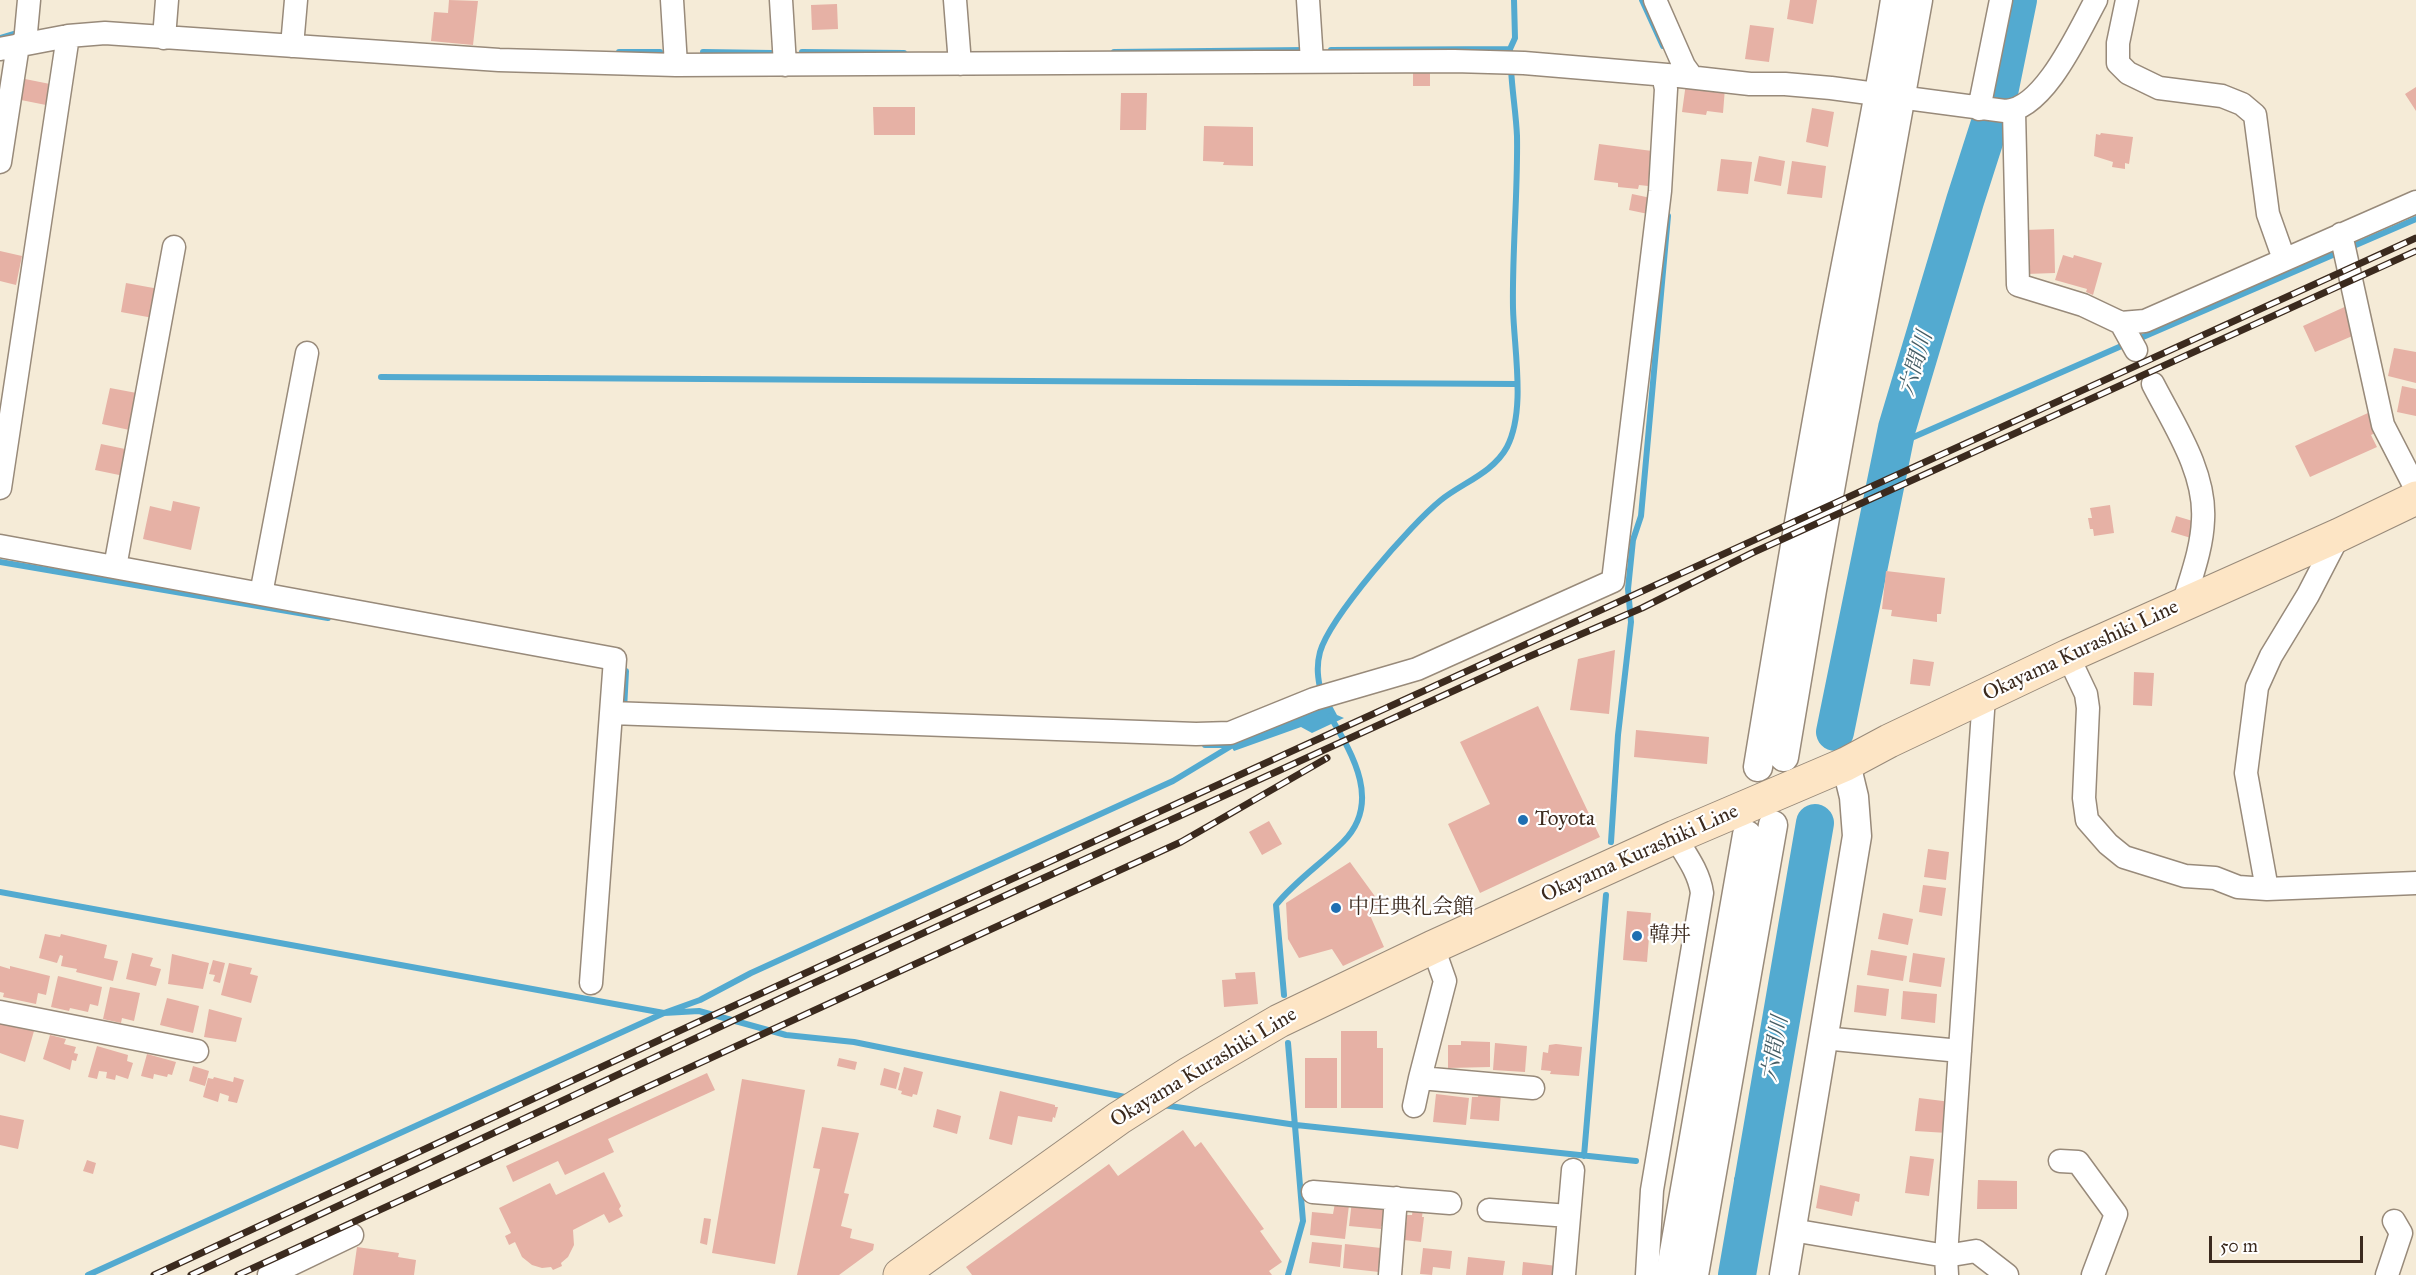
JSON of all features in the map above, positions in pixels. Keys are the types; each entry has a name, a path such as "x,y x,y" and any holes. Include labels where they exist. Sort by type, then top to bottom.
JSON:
{"main road":[{"name":"Okayama Kurashiki Line","path":"900,1275 1074,1148 1129,1111 1279,1021 1433,947 1675,837 1846,764 1984,696 2339,536 2416,498"}],"street":[{"path":"0,162 14,46 29,0"},
{"path":"164,38 166,0"},
{"path":"292,46 296,0"},
{"path":"672,0 676,65"},
{"path":"781,0 785,65"},
{"path":"956,0 960,64"},
{"path":"1308,0 1312,61"},
{"path":"620,713 1196,734 1230,733 1322,696 1418,669 1613,581 1660,191 1666,89 1684,66 1655,0"},
{"path":"1784,757 1890,97 1895,0"},
{"path":"1758,767 1787,586 1829,353 1890,97 1918,0"},
{"path":"2001,0 1996,110 2018,285 2083,305 2130,339 2145,321 2284,259 2343,245 2416,202"},
{"path":"14,46 68,36 105,33 499,60 676,65 1312,61 1510,63 1750,84 1831,88 1996,110 2035,95 2060,67 2096,0"},
{"path":"2127,0 2118,43 2118,63 2128,73 2158,88 2222,96 2242,104 2255,115 2268,214 2284,259"},
{"path":"0,488 10,358 68,36"},
{"path":"2343,245 2383,425 2416,489"},
{"path":"115,567 174,247"},
{"path":"261,594 307,353"},
{"path":"2153,384 2187,452 2200,489 2203,519 2198,556 2183,605"},
{"path":"2267,889 2246,773 2257,687 2271,656 2308,595 2339,536"},
{"path":"1,553 115,567 615,659 614,668 620,713 591,983"},
{"path":"2068,657 2086,694 2088,708 2084,798 2087,819 2095,830 2124,857 2185,876 2215,878 2238,886 2267,889 2416,883"},
{"path":"1946,1266 1984,696"},
{"path":"1785,1275 1857,836 1854,797 1846,764"},
{"path":"1670,1275 1760,830 1694,1275"},
{"path":"1647,1275 1652,1190 1702,893 1693,867 1675,837"},
{"path":"1414,1106 1445,981 1433,947"},
{"path":"0,1012 197,1051"},
{"path":"1823,1038 1960,1051"},
{"path":"1420,1078 1533,1088"},
{"path":"2060,1161 2078,1162 2116,1214 2093,1275"},
{"path":"1564,1275 1573,1170"},
{"path":"1313,1192 1450,1203"},
{"path":"1390,1275 1396,1198"},
{"path":"1489,1210 1569,1216"},
{"path":"2387,1275 2401,1233 2398,1222"},
{"path":"1792,1230 1946,1266 1976,1251 2007,1275"},
{"path":"269,1275 352,1235"}],"water":[{"path":"1330,702 1337,715 1344,718 1312,733 1301,727 1234,751 1228,742"}],"building":[{"path":"449,0 478,1 473,45 431,41 434,12 448,13"},
{"path":"1790,0 1817,0 1813,24 1787,19"},
{"path":"837,4 838,29 812,30 811,5"},
{"path":"1750,25 1774,28 1769,62 1745,59"},
{"path":"1413,70 1430,70 1430,86 1413,86"},
{"path":"20,78 55,85 51,106 16,99"},
{"path":"1686,83 1725,88 1723,113 1707,111 1706,115 1682,112"},
{"path":"2416,87 2416,111 2405,94"},
{"path":"1121,93 1147,93 1146,130 1120,130"},
{"path":"873,107 915,107 915,135 874,135"},
{"path":"1812,108 1834,112 1828,147 1806,142"},
{"path":"1204,126 1253,127 1253,166 1223,165 1224,162 1203,161"},
{"path":"2096,134 2133,137 2129,164 2125,163 2125,169 2112,167 2113,162 2094,156"},
{"path":"1599,144 1652,151 1648,186 1639,185 1638,189 1618,187 1618,183 1594,180"},
{"path":"1759,156 1785,161 1781,186 1754,181"},
{"path":"1721,159 1752,162 1748,194 1717,191"},
{"path":"1792,161 1826,166 1822,198 1787,194"},
{"path":"1632,194 1651,198 1648,214 1629,210"},
{"path":"2054,229 2055,273 2026,274 2025,230"},
{"path":"0,251 22,256 16,285 0,281"},
{"path":"2063,255 2073,258 2074,255 2102,263 2093,295 2086,292 2087,289 2055,280"},
{"path":"126,283 159,289 153,318 121,312"},
{"path":"2351,304 2357,334 2315,352 2303,326"},
{"path":"2394,348 2416,352 2416,383 2388,376"},
{"path":"2402,386 2416,389 2416,416 2397,412"},
{"path":"110,388 142,394 134,431 102,424"},
{"path":"2368,413 2377,432 2371,435 2377,447 2310,477 2295,446"},
{"path":"101,444 130,450 124,476 95,470"},
{"path":"173,501 200,507 191,550 143,539 150,506 171,511"},
{"path":"2110,505 2114,533 2094,536 2088,518 2092,518 2090,508"},
{"path":"2176,516 2196,522 2191,538 2171,532"},
{"path":"1886,571 1945,578 1941,614 1937,614 1937,622 1891,616 1892,610 1882,609"},
{"path":"1615,650 1609,714 1570,710 1578,659"},
{"path":"1913,659 1934,662 1930,686 1910,684"},
{"path":"2134,672 2154,673 2152,706 2133,705"},
{"path":"1538,706 1600,837 1480,893 1448,824 1490,804 1460,742"},
{"path":"1636,730 1709,737 1707,764 1634,757"},
{"path":"1269,821 1282,844 1262,855 1249,832"},
{"path":"1928,849 1949,852 1946,880 1924,877"},
{"path":"1350,862 1382,906 1369,913 1384,947 1343,966 1332,949 1299,958 1288,939 1286,903"},
{"path":"1923,885 1946,888 1942,916 1919,912"},
{"name":"韓丼","path":"1627,911 1651,913 1647,962 1623,960"},
{"path":"1883,913 1913,919 1908,945 1878,939"},
{"path":"45,934 60,937 61,934 107,945 104,958 118,961 113,981 61,966 63,956 60,955 57,963 39,958"},
{"path":"1871,950 1907,956 1903,981 1867,975"},
{"path":"132,953 153,958 150,966 161,969 156,986 126,979"},
{"path":"1913,953 1945,958 1941,987 1909,982"},
{"path":"172,954 209,963 203,989 168,984"},
{"path":"213,960 225,963 220,983 213,981 215,975 209,974"},
{"path":"229,963 252,968 250,974 258,976 251,1003 221,995"},
{"path":"0,966 10,969 10,966 50,976 46,995 38,993 36,1004 3,997 4,993 0,992"},
{"path":"1255,972 1258,1004 1224,1007 1222,980 1236,979 1235,973"},
{"path":"58,976 102,987 98,1006 90,1004 88,1012 51,1007"},
{"path":"1857,985 1889,989 1886,1016 1854,1012"},
{"path":"110,987 140,993 134,1021 122,1018 121,1023 103,1019"},
{"path":"1903,991 1937,994 1935,1023 1901,1019"},
{"path":"167,998 199,1006 193,1033 160,1025"},
{"path":"209,1009 242,1018 236,1042 204,1037"},
{"path":"0,1022 21,1028 22,1025 30,1027 29,1030 34,1031 25,1062 0,1053"},
{"path":"1341,1031 1377,1031 1377,1048 1383,1048 1383,1108 1341,1108"},
{"path":"50,1035 66,1039 64,1044 76,1047 74,1053 78,1054 76,1061 72,1060 70,1070 43,1059"},
{"path":"1461,1041 1490,1042 1490,1067 1448,1068 1448,1045 1461,1045"},
{"path":"1495,1043 1527,1046 1525,1072 1493,1070"},
{"path":"1549,1045 1582,1047 1579,1076 1550,1074 1551,1071 1541,1070 1543,1052 1548,1053"},
{"path":"97,1046 128,1055 127,1061 133,1063 128,1079 116,1075 115,1080 106,1078 107,1072 99,1071 97,1079 88,1077"},
{"path":"147,1054 176,1062 172,1075 168,1074 167,1077 154,1074 153,1079 141,1076"},
{"path":"839,1058 857,1062 855,1070 837,1066"},
{"path":"1305,1058 1337,1058 1337,1108 1305,1108"},
{"path":"193,1066 209,1071 205,1086 189,1081"},
{"path":"904,1067 923,1072 917,1095 913,1094 912,1097 901,1094 902,1091 898,1090"},
{"path":"884,1068 900,1073 896,1089 880,1085"},
{"path":"707,1073 715,1090 608,1139 614,1152 565,1175 558,1161 513,1182 506,1166"},
{"path":"214,1077 233,1082 234,1077 244,1080 237,1103 228,1101 229,1096 220,1093 218,1102 203,1097 208,1078 213,1079"},
{"path":"742,1079 805,1090 775,1264 712,1253"},
{"path":"1000,1091 1055,1105 1058,1107 1055,1118 1053,1117 1052,1122 1018,1116 1012,1145 989,1139"},
{"path":"1479,1091 1501,1093 1499,1121 1470,1119 1472,1097 1478,1097"},
{"path":"1436,1094 1469,1098 1466,1125 1433,1122"},
{"path":"1919,1098 1951,1102 1947,1133 1915,1131"},
{"path":"937,1109 961,1116 957,1134 933,1127"},
{"path":"0,1115 24,1120 18,1149 0,1145"},
{"path":"822,1127 859,1133 844,1193 849,1194 841,1226 852,1229 850,1238 874,1244 873,1250 839,1275 797,1275 820,1169 813,1168"},
{"path":"1183,1130 1195,1147 1201,1142 1264,1229 1260,1231 1282,1262 1269,1271 1272,1275 972,1275 966,1267 1109,1164 1118,1176"},
{"path":"1910,1156 1934,1159 1929,1196 1905,1193"},
{"path":"87,1160 96,1163 93,1174 83,1171"},
{"path":"604,1172 621,1206 619,1209 623,1216 609,1223 604,1214 573,1230 574,1245 568,1257 561,1263 562,1266 553,1270 551,1267 542,1268 532,1265 522,1257 515,1242 509,1245 505,1236 511,1233 499,1208 550,1183 556,1195"},
{"path":"1978,1180 2017,1181 2017,1209 1977,1209"},
{"path":"1820,1185 1860,1194 1859,1202 1855,1201 1852,1216 1816,1208"},
{"path":"1352,1201 1387,1208 1385,1226 1381,1226 1381,1229 1349,1226"},
{"path":"1335,1203 1349,1205 1345,1239 1310,1235 1312,1212 1333,1214"},
{"path":"1413,1208 1423,1209 1421,1242 1404,1240 1407,1215 1412,1215"},
{"path":"704,1218 711,1219 707,1245 700,1243"},
{"path":"1312,1242 1342,1245 1340,1267 1309,1263"},
{"path":"1345,1244 1381,1248 1379,1272 1343,1268"},
{"path":"357,1247 399,1253 398,1257 416,1260 414,1275 353,1275"},
{"path":"1423,1248 1452,1251 1450,1269 1433,1267 1432,1275 1420,1274"},
{"path":"1468,1257 1505,1261 1503,1275 1466,1275"},
{"path":"1523,1262 1557,1266 1556,1275 1522,1275"}],"waterway":[{"path":"1510,58 1510,49 1515,38 1514,0"},
{"path":"1642,0 1663,46"},
{"name":"六間川","path":"1835,732 1897,428 1998,98 2018,0"},
{"path":"0,38 14,34"},
{"path":"1331,50 1510,49"},
{"path":"1114,52 1305,50"},
{"path":"619,52 660,52"},
{"path":"703,52 772,53"},
{"path":"802,52 904,53"},
{"path":"1321,693 1318,673 1320,652 1327,636 1355,595 1392,549 1428,512 1449,494 1494,464 1507,447 1513,432 1518,398 1513,308 1517,136 1511,68"},
{"path":"1611,842 1618,735 1631,622 1628,589 1633,540 1641,516 1668,216"},
{"path":"2136,340 2416,219"},
{"path":"1893,446 2126,344"},
{"path":"381,377 1516,384"},
{"path":"0,562 328,618"},
{"path":"619,670 626,671 624,710"},
{"path":"1284,995 1276,905 1291,888 1343,842 1355,827 1361,811 1362,795 1355,763 1330,716"},
{"path":"88,1275 664,1013 700,1000 751,973 1173,781 1236,743"},
{"path":"1205,745 1228,745"},
{"name":"六間川","path":"1737,1275 1815,823"},
{"path":"0,892 664,1013 699,1011 786,1035 854,1042 1130,1098"},
{"path":"1584,1156 1606,895"},
{"path":"1288,1043 1303,1221 1288,1275"},
{"path":"1163,1105 1296,1125 1636,1161"},
{"path":"1737,1179 1754,1182"}],"railway":[{"path":"154,1275 694,1024 2416,238"},
{"path":"191,1275 792,993 1521,660 1642,608 1752,553 2416,251"},
{"path":"238,1275 1181,842 1327,758"}],"place":[{"name":"Toyota","path":"1523,820"},
{"name":"中庄典礼会館","path":"1336,908"},
{"name":"韓丼","path":"1637,936"}]}
